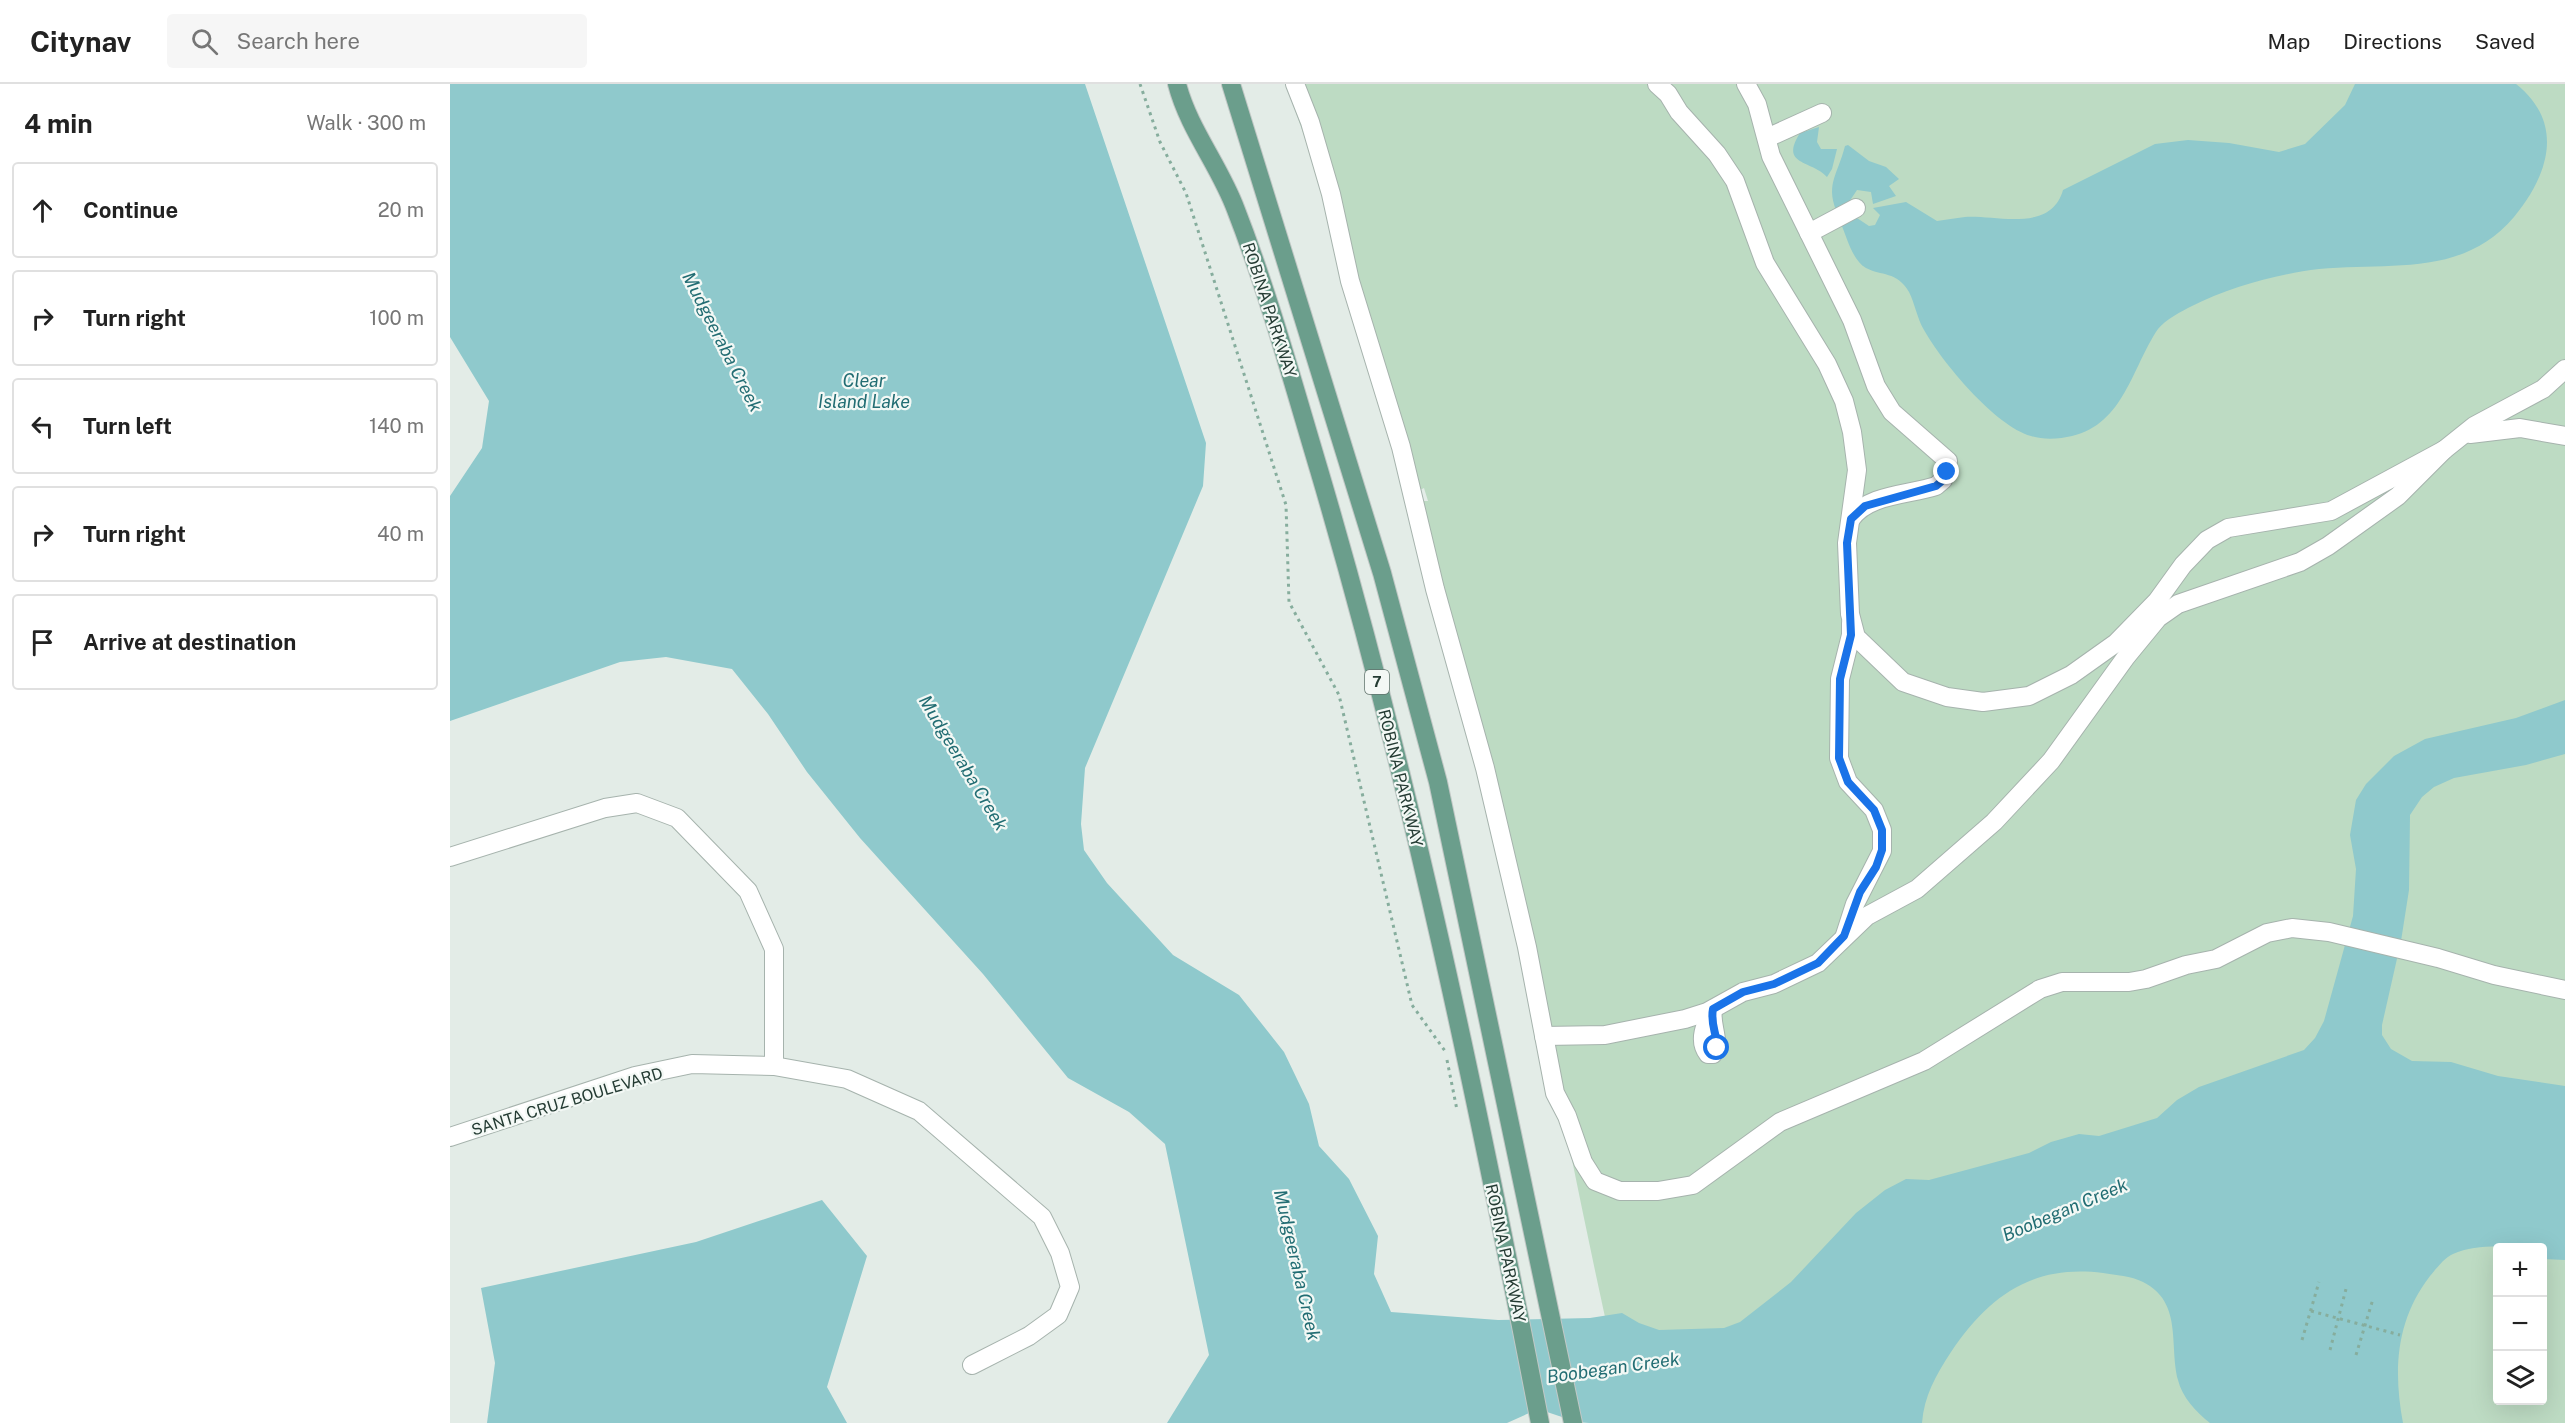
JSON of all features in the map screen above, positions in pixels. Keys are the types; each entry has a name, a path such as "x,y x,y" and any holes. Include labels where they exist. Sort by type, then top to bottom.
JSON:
{"main road":[{"name":"ROBINA PARKWAY","path":"1177,84 1190,123 1236,207 1320,474 1401,778 1516,1299 1540,1423"},
{"name":"ROBINA PARKWAY","path":"1231,84 1382,573 1438,782 1549,1300 1573,1423"}],"street":[{"path":"1295,84 1310,122 1331,194 1350,281 1401,447 1434,589 1485,768 1555,1093 1567,1116 1583,1162 1595,1181 1620,1191 1679,1189 1710,1175 1780,1122 1924,1061 2040,989 2062,982 2129,982 2146,979 2186,965 2216,959 2267,933 2284,930 2330,932 2494,975 2565,990"},
{"path":"1544,1036 1605,1035 1650,1024 1685,1019 1713,1009 1743,992 1774,984 1818,963 1844,936 1861,913 1882,850 1882,830 1874,810 1848,782 1839,758 1840,679 1851,635 1847,543 1857,470 1852,432 1844,401 1827,364 1765,263 1736,181 1717,154 1679,112 1668,94 1657,84"},
{"path":"1746,84 1757,104 1771,156 1852,320 1876,386 1898,418 1924,442 1942,453 1948,461 1943,480 1936,486 1869,504 1857,511 1851,519"},
{"path":"1767,138 1822,113"},
{"path":"1809,233 1856,208"},
{"path":"1861,913 1917,889 1994,822 2051,761 2126,657 2158,618 2178,604 2300,562 2328,546 2398,496 2444,450 2474,426 2543,389 2565,369"},
{"path":"2462,436 2520,428 2565,436"},
{"path":"1850,613 1856,638 1904,682 1947,697 1983,702 2029,696 2071,675 2116,643 2157,601 2207,540 2228,528 2331,511 2444,450"},
{"path":"1856,484 1858,501 1869,504"},
{"path":"1847,653 1858,644 1868,649"},
{"path":"450,856 605,808 637,802 677,818 748,891 774,949 774,1066"},
{"name":"SANTA CRUZ BOULEVARD","path":"450,1137 635,1076 692,1064 774,1066 847,1079 919,1112 1042,1217 1060,1253 1070,1287 1058,1315 1029,1336 972,1365"}],"path":[{"path":"1140,84 1160,142 1186,193 1286,505 1289,602 1339,695 1412,1005 1444,1050 1459,1119"},
{"path":"2302,1340 2319,1282"},
{"path":"2330,1350 2346,1289"},
{"path":"2356,1355 2373,1299"},
{"path":"2311,1311 2400,1335"}],"green space":[{"path":"1286,84 2565,84 2565,1423 1629,1423 1494,784 1473,693 1467,686 1423,501 1428,501 1424,488 1420,490 1337,230"}],"water":[{"name":"Clear Island Lake","path":"450,84 1085,84 1206,443 1203,486 1085,768 1081,824 1084,850 1107,883 1173,955 1239,995 1284,1052 1309,1104 1319,1146 1349,1179 1378,1236 1374,1274 1391,1312 1498,1320 1590,1318 1622,1313 1639,1323 1659,1330 1724,1328 1740,1322 1791,1282 1856,1213 1885,1190 1906,1179 1929,1180 2029,1153 2051,1142 2079,1134 2099,1136 2157,1118 2177,1100 2199,1087 2304,1050 2315,1038 2324,1021 2353,916 2356,869 2350,835 2356,800 2366,784 2394,756 2425,739 2516,718 2565,700 2565,754 2526,765 2454,778 2434,787 2422,797 2410,815 2409,890 2401,941 2382,1025 2382,1035 2391,1049 2412,1061 2451,1062 2498,1076 2565,1086 2565,1260 2547,1259 2547,1243 2493,1243 2493,1246 2463,1250 2444,1260 2419,1293 2404,1328 2398,1365 2403,1423 2210,1423 2190,1404 2180,1386 2169,1313 2164,1301 2156,1291 2143,1282 2128,1277 2078,1272 2034,1279 1997,1300 1981,1315 1951,1352 1936,1377 1925,1404 1922,1423 1589,1423 1577,1422 1538,1409 1507,1423 1167,1423 1209,1355 1165,1144 1129,1112 1068,1078 983,974 860,838 807,772 768,714 732,669 666,657 620,662 450,721 450,496 482,448 489,401 450,337"},
{"path":"2355,84 2516,84 2538,108 2547,137 2543,167 2529,197 2514,217 2494,236 2472,250 2448,258 2398,266 2346,267 2287,274 2238,287 2192,306 2169,319 2158,329 2125,392 2104,420 2090,430 2072,436 2051,439 2031,436 2017,430 1986,407 1956,375 1932,343 1904,285 1894,277 1866,268 1861,264 1841,224 1851,214 1869,226 1875,225 1880,215 1873,208 1906,202 1937,221 1965,217 2021,219 2035,217 2047,212 2057,203 2063,190 2155,144 2188,140 2229,143 2279,152 2305,144 2345,105"},
{"path":"1819,127 1817,142 1821,149 1837,149 1832,169 1827,177 1800,161 1795,157 1793,151 1800,133"},
{"path":"1848,145 1869,161 1886,167 1899,179 1889,186 1896,196 1873,204 1871,192 1857,190 1839,217 1832,197 1833,181 1845,146"},
{"path":"822,1200 867,1256 827,1387 847,1423 487,1423 495,1363 481,1288 696,1242"}],"route":[{"path":"1717,1048 1717,1038 1710,1022 1713,1009 1743,992 1774,984 1818,963 1844,936 1860,892 1876,867 1882,850 1882,830 1874,810 1848,782 1842,772 1839,758 1842,716 1840,679 1851,635 1847,579 1847,543 1851,519 1857,511 1875,502 1936,486 1947,472"}],"water label":[{"name":"Mudgeeraba Creek","path":"722,342"},
{"name":"Mudgeeraba Creek","path":"963,763"},
{"name":"Boobegan Creek","path":"2065,1210"},
{"name":"Mudgeeraba Creek","path":"1297,1265"},
{"name":"Boobegan Creek","path":"1613,1368"}]}
